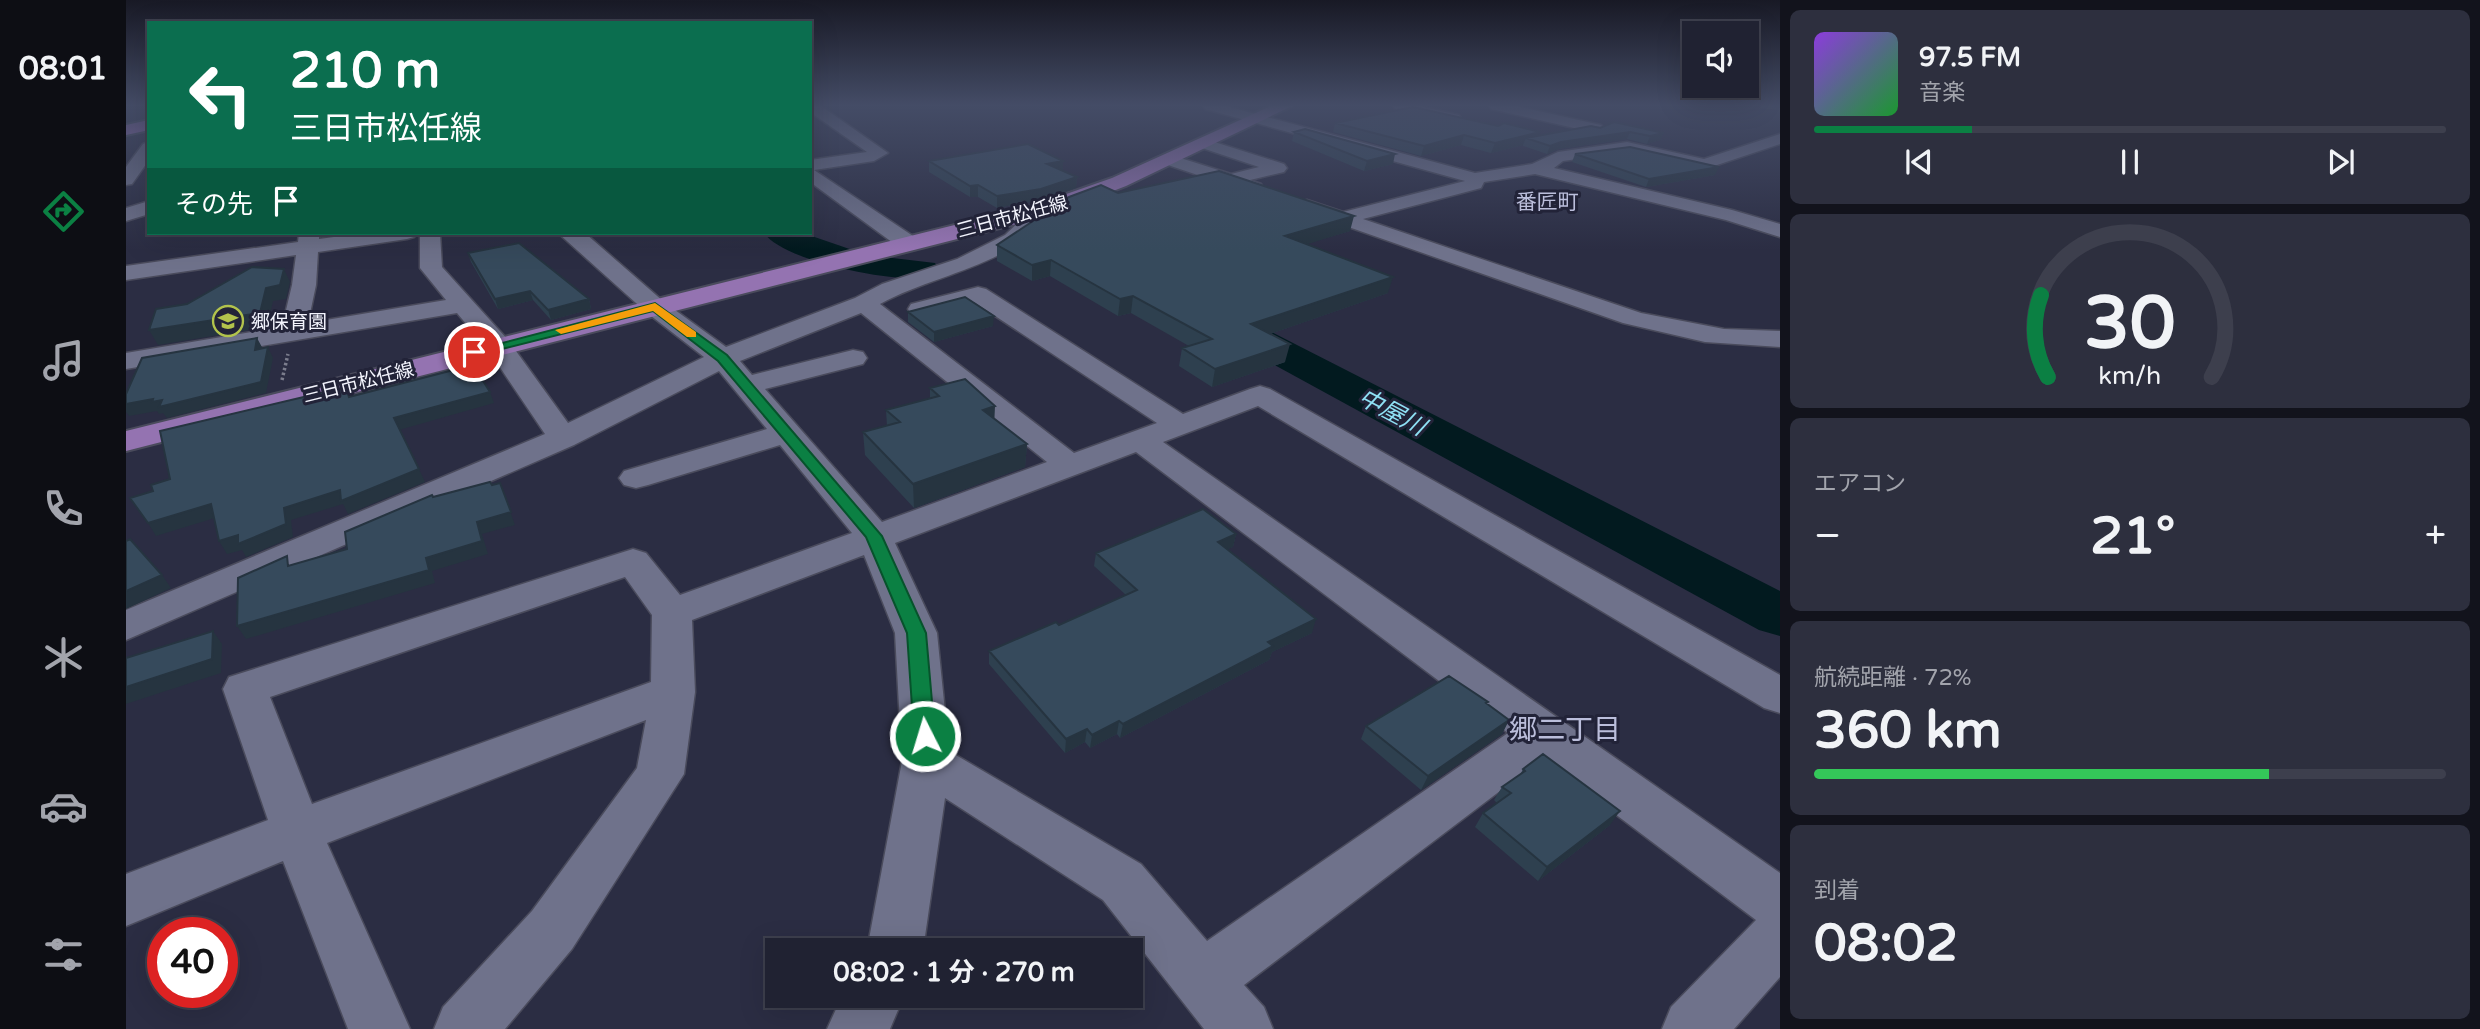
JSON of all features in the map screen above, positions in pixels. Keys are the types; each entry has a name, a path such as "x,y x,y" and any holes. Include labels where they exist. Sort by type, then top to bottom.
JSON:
{"main road":[{"name":"三日市松任線","path":"126,441 1043,210 1184,154"}],"street":[{"path":"812,165 878,154"},
{"path":"1230,180 1278,168 1235,154"},
{"path":"1409,154 1475,169 1514,172 1535,169 1553,163 1558,157 1579,154"},
{"path":"1659,154 1705,164 1735,154"},
{"path":"126,180 145,156"},
{"path":"1171,160 1632,317 1687,332 1746,340 1780,340"},
{"path":"1343,218 1475,184 1475,169"},
{"path":"1535,169 1732,216 1780,231"},
{"path":"812,176 908,243"},
{"path":"812,199 838,195"},
{"path":"126,215 147,208"},
{"path":"874,311 890,289 965,264 1012,239 1043,210"},
{"path":"126,272 308,240 379,235"},
{"path":"429,235 431,268 499,346 564,438"},
{"path":"582,235 655,307 734,372 874,536 916,633 926,761 897,938"},
{"path":"293,333 304,285 308,240"},
{"path":"183,264 192,243"},
{"path":"126,626 564,438 734,372 874,311 978,294 1180,425"},
{"path":"126,361 463,304"},
{"path":"874,311 1070,465"},
{"path":"734,372 853,358"},
{"path":"672,613 1259,395 1780,696"},
{"path":"636,478 787,433"},
{"path":"1140,440 1780,905"},
{"path":"379,1029 297,832 245,689 633,561 672,613 673,692 660,774 552,930 465,1029"},
{"path":"126,900 297,832 673,692"},
{"path":"1202,980 1543,733"},
{"path":"926,761 1122,883 1242,1029"},
{"path":"1693,1029 1780,935"},
{"path":"858,1029 868,1008"}],"path":[{"path":"277,402 293,333"}],"building":[{"path":"970,154 1049,154 1063,161 1047,164 1077,177 1041,189 997,196 978,185 970,186 929,161"},
{"path":"1349,154 1395,154 1367,161"},
{"path":"1575,154 1661,154 1719,167 1649,179"},
{"path":"1219,171 1354,216 1285,236 1393,277 1251,324 1290,344 1215,369 1182,348 1212,339 1133,296 1120,299 1051,260 1032,265 997,245 1069,197 1101,185 1118,193"},
{"path":"519,243 589,299 548,310 530,291 495,299 468,253"},
{"path":"252,267 284,269 280,285 266,288 260,313 149,330 156,309 187,304"},
{"path":"965,297 994,316 934,332 908,312"},
{"path":"257,338 255,350 268,347 261,382 159,407 162,400 126,404 126,394 142,358"},
{"path":"473,365 490,392 394,418 419,469 341,501 340,490 284,508 286,524 238,544 238,535 219,541 211,504 148,523 130,498 153,491 151,485 170,479 160,431 346,387 349,397"},
{"path":"965,379 995,406 983,410 1027,444 913,484 863,432 900,422 886,410 939,396 930,388"},
{"path":"490,482 492,485 500,483 511,512 477,522 482,541 426,558 429,570 237,626 238,578 287,556 288,566 347,549 345,532 432,495 433,497"},
{"path":"1203,509 1236,534 1218,542 1316,619 1268,642 1273,646 1123,724 1119,721 1092,735 1087,729 1066,739 989,651 1056,622 1059,625 1137,590 1096,553"},
{"path":"130,539 162,575 126,591 126,541"},
{"path":"213,631 212,659 126,687 126,658"},
{"path":"1449,676 1509,720 1428,776 1366,726"},
{"path":"1543,754 1620,811 1547,867 1483,813 1511,793 1502,787"}],"waterway":[{"name":"中屋川","path":"784,235 867,265 923,270"},
{"name":"中屋川","path":"1227,324 1780,616"}],"slow traffic":[{"path":"561,330 655,307 691,334"}],"place":[{"name":"郷保育園","path":"228,321"}],"district":[{"name":"番匠町","path":"1547,202"},
{"name":"郷二丁目","path":"1565,729"}],"route":[{"path":"474,352 655,307 723,358 874,536 916,633 925,736"}]}
